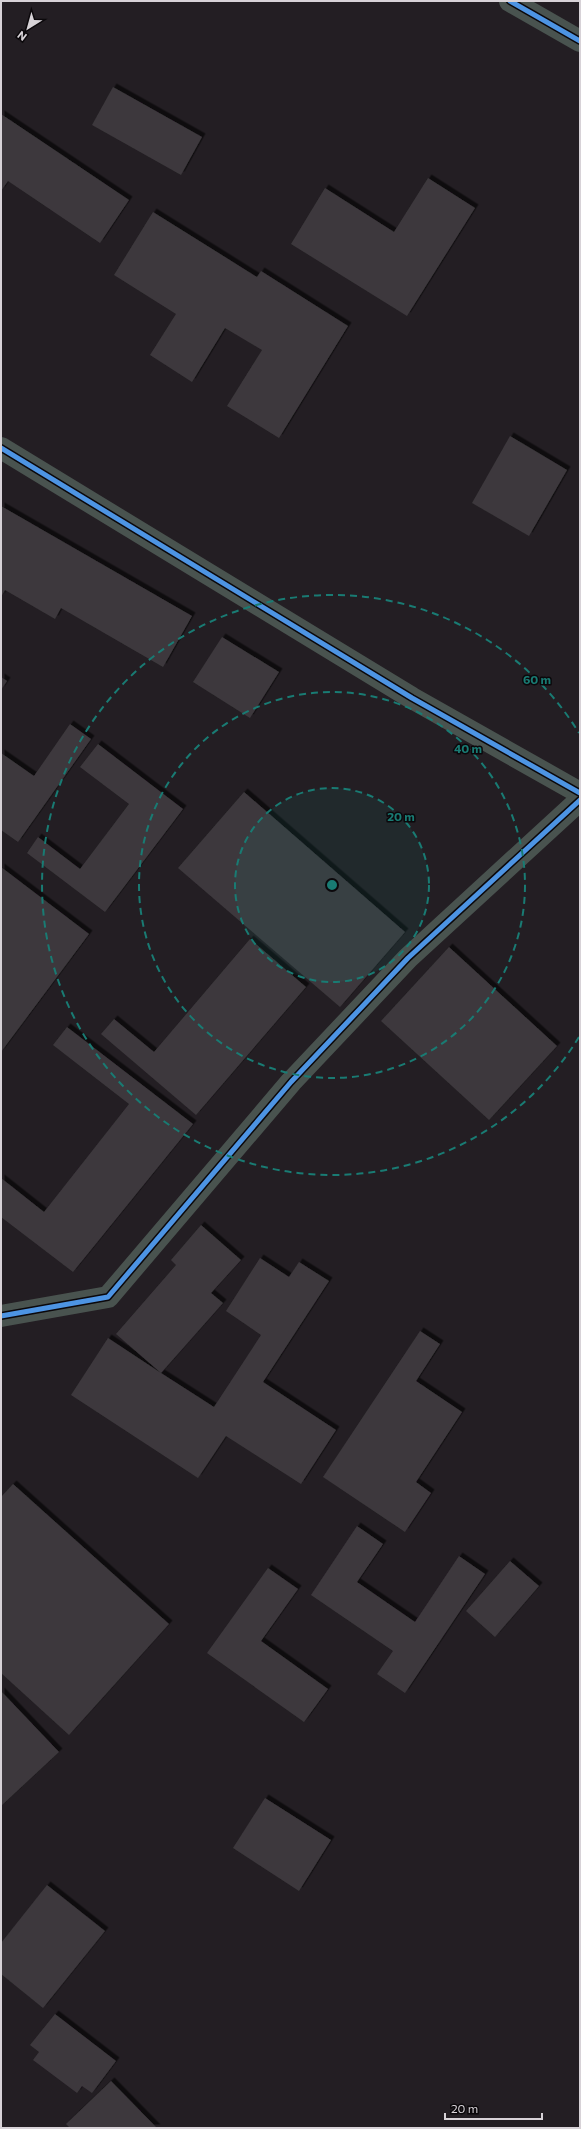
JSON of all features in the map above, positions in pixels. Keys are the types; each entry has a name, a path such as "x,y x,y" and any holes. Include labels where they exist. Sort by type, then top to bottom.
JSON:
{"street":[{"path":"510,1 580,41"},
{"path":"1,448 412,698 580,793"},
{"path":"1,1316 108,1297 296,1076 408,958 580,800"}],"building":[{"path":"113,87 202,137 181,175 92,125"},
{"path":"1,114 129,200 100,243 8,181 1,191"},
{"path":"428,178 475,208 407,316 291,244 325,188 394,232"},
{"path":"153,212 257,277 261,271 348,326 279,438 227,406 262,350 225,328 192,382 150,355 176,314 114,275"},
{"path":"510,436 567,470 529,536 472,503"},
{"path":"1,506 192,616 163,667 61,608 55,619 5,590 1,597"},
{"path":"222,637 279,672 250,718 193,682"},
{"path":"1,677 7,681 1,690"},
{"path":"70,724 91,739 18,842 1,830 1,753 34,776"},
{"path":"98,744 183,809 105,912 27,853 38,837 80,869 129,804 80,767"},
{"path":"244,792 405,932 340,1007 178,868"},
{"path":"1,867 89,934 1,1052"},
{"path":"250,939 306,987 196,1115 101,1034 114,1019 154,1052"},
{"path":"449,947 557,1046 489,1120 381,1021"},
{"path":"67,1027 193,1124 73,1272 1,1217 1,1178 44,1212 129,1104 53,1045"},
{"path":"201,1225 241,1260 211,1293 223,1303 161,1373 116,1334 176,1265 171,1260"},
{"path":"260,1258 289,1277 299,1262 329,1281 263,1382 336,1430 301,1484 226,1436 198,1478 71,1395 108,1338 214,1407 261,1335 226,1311"},
{"path":"420,1331 440,1344 416,1381 462,1412 416,1482 431,1493 405,1532 323,1477"},
{"path":"13,1484 169,1624 69,1735 1,1673 1,1497"},
{"path":"357,1526 383,1544 357,1582 415,1622 459,1556 485,1574 405,1693 377,1674 393,1651 311,1595"},
{"path":"510,1561 539,1586 495,1637 466,1611"},
{"path":"268,1568 298,1589 261,1641 328,1689 304,1722 207,1653"},
{"path":"1,1691 59,1752 1,1806"},
{"path":"265,1798 331,1840 299,1891 233,1848"},
{"path":"47,1885 105,1931 43,2008 1,1974 1,1943"},
{"path":"55,2014 116,2061 92,2093 82,2086 77,2093 33,2060 39,2052 30,2045"},
{"path":"111,2081 157,2128 70,2128 66,2124"}],"cycle path":[{"path":"510,1 580,41"},
{"path":"1,448 412,698 580,793"},
{"path":"1,1316 108,1297 291,1082 408,958 580,800"}]}
